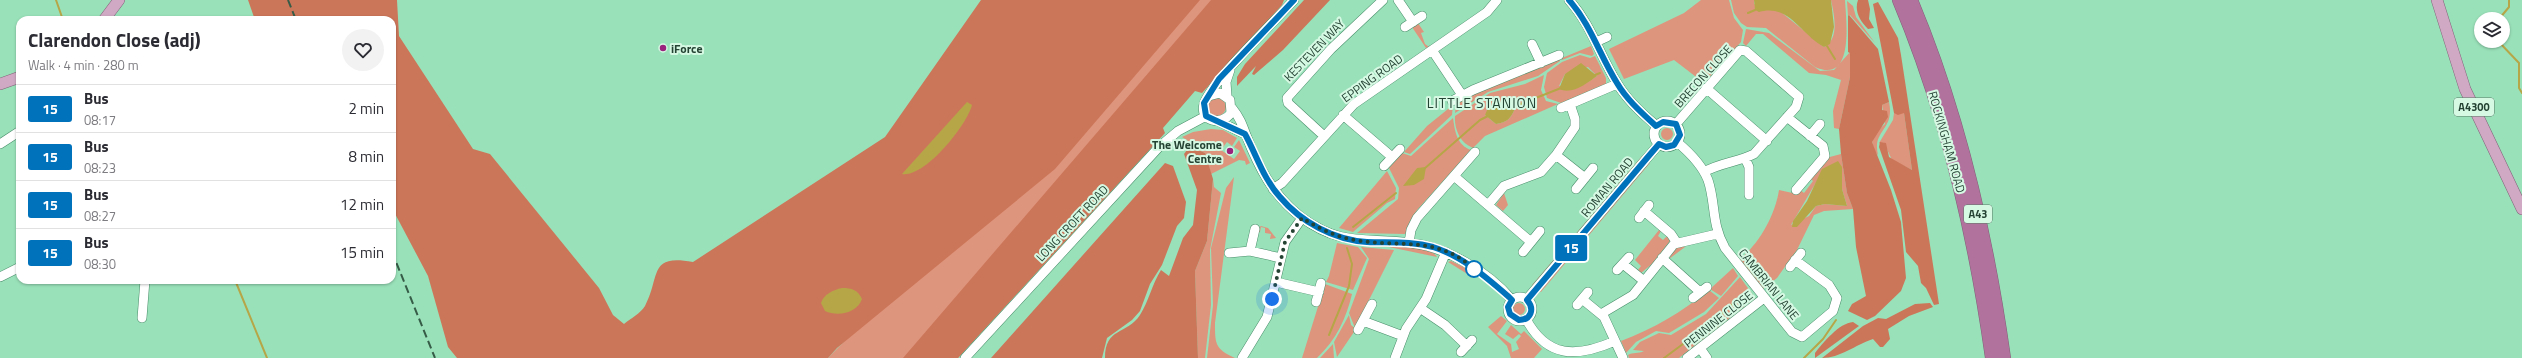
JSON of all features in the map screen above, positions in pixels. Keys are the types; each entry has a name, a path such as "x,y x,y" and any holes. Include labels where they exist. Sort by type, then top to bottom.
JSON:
{"highway":[{"name":"ROCKINGHAM ROAD","path":"1899,0 1927,76 1961,189 1979,271 1992,358"},
{"name":"ROCKINGHAM ROAD","path":"1911,0 1938,73 1963,150 1989,263 2004,358"}],"main road":[{"path":"107,16 119,0"},
{"name":"A4300","path":"2437,0 2465,89 2522,209"},
{"path":"0,84 16,78"}],"street":[{"path":"1245,134 1206,116 1203,108 1219,79 1231,69 1294,0"},
{"name":"KESTEVEN WAY","path":"1324,136 1288,103 1287,98 1331,49 1383,0"},
{"path":"1398,0 1409,24 1422,16"},
{"name":"EPPING ROAD","path":"1273,189 1282,183 1343,114 1354,104 1487,12 1497,0"},
{"path":"1569,0 1578,10 1617,84 1632,103 1656,126"},
{"path":"1596,42 1607,37"},
{"path":"1532,44 1541,63"},
{"path":"1432,50 1462,95"},
{"name":"BRECON CLOSE","path":"1676,124 1739,52 1746,52 1799,97 1798,103 1767,141 1745,158 1715,166 1704,172"},
{"path":"1452,101 1462,95 1559,55"},
{"path":"1231,69 1226,82 1227,96 1232,108 1242,120 1245,134 1262,172 1273,189 1302,218 1332,234 1354,240 1409,243 1446,252 1480,273 1512,300"},
{"path":"1561,108 1617,84"},
{"path":"1706,88 1767,141"},
{"path":"1209,96 1220,93 1227,96"},
{"path":"1488,205 1504,186 1541,172 1556,155 1575,127 1575,119 1570,104"},
{"path":"1220,122 1228,117 1232,108"},
{"path":"1343,114 1392,157"},
{"name":"LONG CROFT ROAD","path":"965,358 1159,147 1178,131 1206,116"},
{"path":"1787,117 1823,146 1825,156 1796,190"},
{"path":"1663,122 1676,124 1680,131 1677,142 1666,147 1659,144 1654,134 1656,126 1663,122"},
{"path":"1810,136 1820,124"},
{"path":"0,144 16,134"},
{"name":"CAMBRIAN LANE","path":"1677,142 1689,153 1704,172 1710,188 1717,234 1725,248 1764,298 1798,337 1807,335 1833,312 1837,298 1834,290 1795,260"},
{"name":"ROMAN ROAD","path":"1527,300 1659,144"},
{"path":"1384,166 1400,149"},
{"path":"1409,243 1411,230 1417,218 1475,152"},
{"path":"1556,155 1584,178"},
{"path":"1745,158 1749,167 1749,195"},
{"path":"1576,189 1593,168"},
{"path":"1454,176 1531,242"},
{"path":"1644,211 1671,234 1677,242"},
{"path":"1242,358 1267,317 1285,242 1302,218"},
{"path":"1250,250 1254,229"},
{"path":"1522,252 1540,231"},
{"path":"1601,314 1633,294 1677,242 1717,234"},
{"path":"1228,253 1250,250 1280,258"},
{"path":"1396,358 1403,336 1420,308 1446,252"},
{"path":"1662,258 1700,292"},
{"path":"1623,264 1644,281"},
{"path":"0,278 16,269"},
{"path":"1276,282 1320,287 1316,302"},
{"path":"142,318 145,284"},
{"path":"1518,297 1527,300 1532,310 1526,319 1519,320 1512,318 1508,307 1512,300 1518,297"},
{"name":"PENNINE CLOSE","path":"1686,358 1764,298"},
{"path":"1583,299 1601,314 1623,358"},
{"path":"1358,330 1372,304"},
{"path":"1420,308 1445,325 1467,346"},
{"path":"1526,319 1535,336 1543,344 1557,352 1575,356 1590,352 1615,341"},
{"path":"1363,321 1403,336"},
{"path":"1700,348 1707,358"}],"shaded area":[{"path":"248,0 397,0 399,36 473,149 490,154 599,288 613,315 624,324 645,306 650,295 655,276 662,264 669,261 679,260 693,262 885,137 981,0 1200,0 1055,169 837,348 828,358 457,358 448,347 428,276 396,216 396,16 254,16"},
{"path":"1180,0 1270,0 958,358 828,358"},
{"path":"1211,0 1284,0 1282,5 1202,93 1195,91 1163,128 1165,133 958,358 903,358"},
{"path":"1304,0 1330,0 1283,50 1254,75 1252,74 1256,66 1237,86 1237,77 1245,64"},
{"path":"1701,0 1729,0 1734,18 1743,30 1741,42 1704,83 1674,60 1624,79 1609,49 1684,13"},
{"path":"1731,0 1754,0 1754,4 1766,10 1771,9 1781,12 1824,47 1832,38 1835,26 1831,0 1845,0 1846,35 1842,59 1837,67 1828,70 1815,67 1766,28 1747,27 1741,23 1734,13"},
{"path":"1754,0 1831,0 1834,27 1830,44 1824,47 1816,42 1787,16 1779,12 1769,10 1759,12 1755,10"},
{"path":"1858,0 1868,0 1870,9 1869,19 1874,28 1868,29 1862,23 1857,12"},
{"path":"1847,1 1853,6 1856,17 1875,43 1850,15 1848,16"},
{"path":"1878,2 1898,38 1939,304 1934,305 1926,288 1921,283 1918,266 1906,252 1901,210 1879,147 1880,142 1886,143 1889,157 1912,170 1904,113 1898,115 1894,113 1873,4"},
{"path":"1849,15 1878,49 1889,102 1882,105 1882,110 1887,111 1888,117 1872,142 1891,190 1901,222 1906,278 1901,291 1875,316 1867,320 1848,311 1852,304 1866,296 1856,247 1853,209 1847,193 1839,129 1850,77 1850,53 1848,52"},
{"path":"1418,23 1424,32 1421,33 1425,44 1429,47 1426,48 1412,27"},
{"path":"1746,29 1769,33 1820,71 1834,70 1850,52 1850,77 1839,129 1834,128 1833,111 1841,80 1826,75 1809,73 1763,34 1756,34 1746,46 1743,43"},
{"path":"1591,46 1594,54 1592,56 1580,53 1562,60 1562,58"},
{"path":"1580,55 1590,58 1595,56 1606,78 1606,84 1561,103 1547,98 1544,87 1547,73 1562,62","holes":["1588,67 1597,76 1588,82 1559,86 1565,74"]},
{"path":"1560,59 1560,61 1538,76 1488,92 1455,113 1456,104 1474,94"},
{"path":"1581,63 1597,76 1575,89 1559,89 1565,74"},
{"path":"1544,75 1541,90 1546,101 1558,104 1485,136 1473,148 1468,146 1461,139 1457,131 1455,116 1490,93 1525,84","holes":["1501,103 1515,108 1512,115 1506,121 1496,124 1485,115"]},
{"path":"1213,98 1221,98 1226,103 1224,114 1221,116 1213,116 1208,111 1208,103"},
{"path":"967,102 972,105 954,137 922,168 911,173 902,174"},
{"path":"1496,102 1513,104 1515,108 1512,115 1508,119 1496,124 1485,115 1488,108"},
{"path":"1889,102 1889,119 1878,140 1878,155 1875,152 1872,142 1876,132 1885,124 1882,105"},
{"path":"1453,105 1452,115 1410,154 1404,152 1427,126"},
{"path":"1894,113 1904,113 1912,170 1892,160 1886,147 1879,143 1893,120"},
{"path":"1453,118 1456,133 1460,141 1466,148 1471,150 1417,210 1405,234 1357,233 1398,199 1399,188 1389,168 1402,153 1411,156"},
{"path":"1667,128 1671,130 1673,134 1671,138 1667,140 1663,138 1661,134 1663,130"},
{"path":"1211,129 1223,130 1237,138 1232,146 1227,142 1221,150 1234,159 1240,151 1234,147 1239,140 1250,163 1246,165 1245,161 1239,160 1211,174 1205,153 1192,147 1190,142 1182,137 1193,132"},
{"path":"1190,146 1205,153 1213,179 1207,241 1195,271 1198,358 1105,358 1106,348 1113,336 1129,326 1140,315 1161,270 1169,276 1183,238 1193,225 1197,190 1184,154"},
{"path":"1841,154 1847,193 1853,209 1824,211 1814,215 1797,250 1777,278 1763,289 1739,260 1753,246 1765,229 1774,210 1779,190 1797,194 1800,190 1804,193 1813,181 1810,178 1826,158","holes":["1842,167 1842,189 1847,206 1825,204 1816,206 1809,216 1791,225 1818,179"]},
{"path":"1642,156 1644,157 1534,287 1532,285"},
{"path":"1648,161 1650,163 1541,292 1539,291"},
{"path":"1838,161 1842,167 1842,189 1847,206 1825,204 1816,206 1797,227 1792,227 1793,221 1807,201 1822,169"},
{"path":"1165,163 1173,166 1186,202 1184,218 1177,226 1162,265 1150,284 1140,311 1132,320 1107,338 1102,358 991,358"},
{"path":"1426,167 1424,179 1414,185 1403,186 1417,168"},
{"path":"1387,171 1396,188 1395,199 1387,203 1353,232 1339,228"},
{"path":"1234,177 1215,330 1216,341 1220,349 1235,358 1207,358 1213,305 1211,248 1226,188"},
{"path":"1213,179 1214,187 1221,193 1210,250 1211,305 1205,358 1198,358 1195,271 1207,241"},
{"path":"1504,193 1508,205 1503,211 1496,205"},
{"path":"1261,226 1268,228 1276,238 1270,239 1271,234 1265,233 1265,228 1261,227 1260,232 1258,232 1258,228"},
{"path":"1659,230 1661,231 1658,236 1663,240 1667,236 1670,241 1653,263 1641,273 1638,270 1641,266 1635,260"},
{"path":"1337,243 1358,247 1367,258 1353,290 1326,282 1329,276"},
{"path":"1684,244 1685,247 1669,259 1675,248"},
{"path":"1374,246 1417,248 1433,253 1437,257 1389,247"},
{"path":"1361,247 1394,250 1355,328 1349,313 1369,259"},
{"path":"1451,261 1472,271 1469,275 1448,262"},
{"path":"1733,268 1738,276 1721,296 1710,289"},
{"path":"1740,277 1755,298 1679,358 1629,358 1628,355 1630,354 1644,351 1633,350 1640,342 1659,333 1671,335 1706,314"},
{"path":"1325,284 1352,294 1350,303 1339,329 1324,351 1317,358 1302,358"},
{"path":"842,288 849,288 857,292 862,299 860,304 852,311 841,314 825,311 821,303 824,297 832,291"},
{"path":"1709,290 1719,298 1704,312 1669,333 1656,331 1636,342 1626,353 1621,341 1667,319 1688,306"},
{"path":"1519,303 1523,305 1525,309 1523,313 1519,315 1515,313 1513,309 1515,305"},
{"path":"1930,303 1933,307 1909,316 1888,329 1890,339 1883,347 1880,347 1873,339 1841,354 1822,358 1863,326 1878,318 1886,319 1915,304"},
{"path":"1349,315 1351,325 1356,329 1337,357 1334,342"},
{"path":"1501,316 1507,321 1497,334 1511,344 1512,352 1519,349 1516,342 1521,336 1519,334 1513,339 1505,334 1511,325 1521,334 1524,331 1542,349 1534,358 1511,358 1507,346 1488,327"},
{"path":"1853,322 1859,326 1815,358 1815,353 1832,334 1842,326"},
{"path":"1333,344 1334,358 1320,358"}],"waterway":[{"path":"56,0 62,16"},
{"path":"2505,12 2509,7 2509,0"},
{"path":"1748,13 1755,10"},
{"path":"1827,46 1835,59"},
{"path":"2505,48 2519,63 2519,88 2522,93"},
{"path":"1595,75 1600,73"},
{"path":"1513,107 1561,88"},
{"path":"1424,169 1480,120 1488,116"},
{"path":"1353,227 1396,193"},
{"path":"1329,335 1349,286 1352,264 1347,248"},
{"path":"237,284 267,358"},
{"path":"1664,358 1714,321 1736,301"},
{"path":"1804,358 1823,339 1836,320"}],"railway":[{"path":"288,0 294,16"},
{"path":"396,262 435,358"}],"bus line":[{"name":"15","path":"1294,0 1231,69 1219,79 1204,103 1203,108 1206,116 1215,121 1234,127 1245,134 1269,184 1302,218 1315,226 1344,238 1361,241 1421,244 1455,256 1480,273 1509,297 1512,300 1509,303 1508,311 1512,318 1515,320 1523,320 1529,316 1532,310 1530,303 1527,300 1647,158 1659,144 1666,147 1674,145 1679,139 1680,135 1680,131 1676,124 1668,121 1660,123 1656,126 1632,103 1617,84 1578,10 1569,0"}],"place":[{"name":"iForce","path":"663,48"},
{"name":"The Welcome Centre","path":"1230,151"}],"district":[{"name":"LITTLE STANION","path":"1482,102"}],"route":[{"path":"1272,299 1280,258 1285,242 1302,218 1315,226 1344,238 1367,242 1421,244 1455,256 1474,269"}]}
